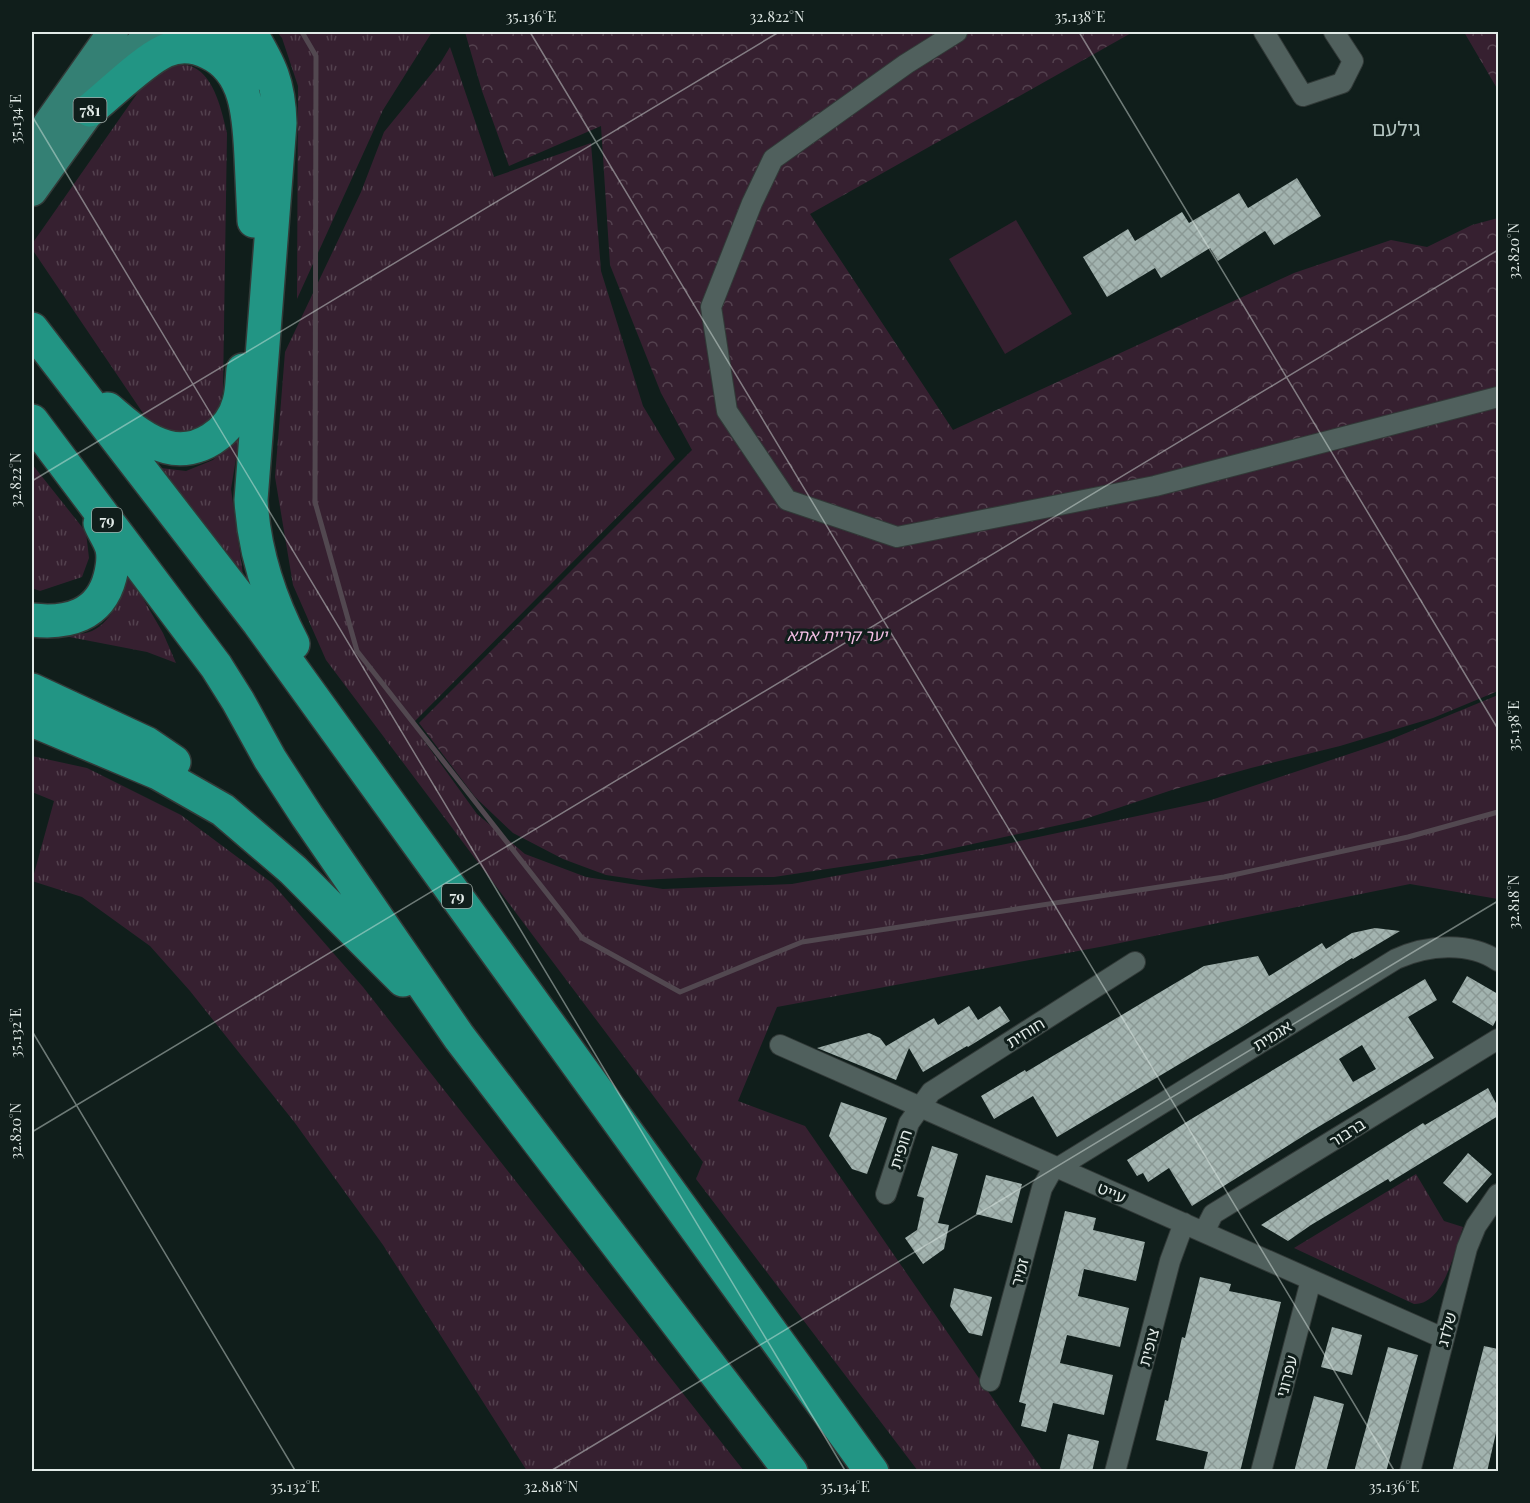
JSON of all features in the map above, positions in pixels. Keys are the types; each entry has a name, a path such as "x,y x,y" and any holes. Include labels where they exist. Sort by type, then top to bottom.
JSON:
{"highway":[{"path":"60,367 137,433 165,447 178,449 203,444 214,438 233,418 240,396 261,134 261,98 252,68 242,53 231,41 216,32"},
{"path":"250,32 267,58 278,89 280,123 251,500 252,524 258,557 273,602 346,744"},
{"path":"90,110 164,51 187,47 213,54 231,70 248,108 254,221"},
{"name":"79","path":"32,329 260,623 872,1472"},
{"name":"79","path":"32,421 183,620 238,701 270,759 307,816 459,1037 791,1472"},
{"path":"32,620 50,622 81,616 92,609 103,596 112,568 112,549 94,511 65,464"},
{"path":"32,610 52,616 81,616"},
{"path":"32,690 146,743 194,776 223,810 292,870 459,1037"},
{"path":"32,720 158,773 223,810"}],"main road":[{"name":"781","path":"32,147 113,32"},
{"name":"781","path":"32,191 139,43 152,32"}],"street":[{"path":"957,32 906,64 773,159 752,203 711,307 727,411 787,500 897,537 1155,486 1498,397"},
{"path":"1264,32 1303,96 1342,83 1353,61 1334,32"},
{"name":"אגמית","path":"1057,1167 1404,955 1432,948 1455,947 1498,961"},
{"name":"חוחית","path":"919,1107 938,1087 1135,962"},
{"name":"ברבור","path":"1204,1232 1213,1214 1498,1039"},
{"name":"עייט","path":"780,1046 1443,1338"},
{"name":"חופית","path":"886,1194 903,1135 919,1107"},
{"name":"זמיר","path":"990,1381 1042,1188 1045,1180 1057,1167"},
{"name":"שלדג","path":"1410,1472 1467,1248 1476,1226 1498,1194"},
{"name":"צופית","path":"1115,1472 1170,1261 1184,1223"},
{"name":"עפרוני","path":"1261,1472 1311,1280"}],"green space":[{"path":"277,32 432,32 383,110 297,299 298,86 282,38"},
{"name":"יער קריית אתא","path":"465,32 1133,32 810,214 953,430 1294,273 1391,240 1427,247 1472,225 1498,218 1498,691 1433,718 1340,746 1172,790 1082,820 927,854 774,877 640,880 606,875 563,859 513,833 475,797 419,723 692,450 661,393 610,265 601,126 509,166 482,91"},
{"path":"1464,32 1498,32 1498,90"},
{"path":"450,47 494,177 591,143 601,271 643,406 675,459 412,724 477,814 525,854 586,877 663,889 792,884 1001,845 1208,801 1382,743 1498,695 1498,899 1410,884 1105,946 777,1007 738,1101 805,1126 1043,1471 918,1471 696,1179 703,1162 326,660 293,585 275,477 285,352 361,192 384,132 441,62"},
{"path":"179,64 193,67 207,79 216,96 227,133 223,391 218,410 211,421 183,438 149,422 32,249 32,244 148,78 161,69"},
{"path":"1016,220 1072,314 1005,354 949,259"},
{"path":"242,422 231,489 244,582 161,468 186,471 213,460 227,446"},
{"path":"32,464 86,532 89,558 82,577 40,591 32,588"},
{"path":"127,571 163,633 176,663 147,652 59,635 84,633 100,626 116,605"},
{"path":"32,756 87,768 181,815 272,883 363,987 744,1471 527,1471 383,1245 295,1123 190,991 150,946 82,897 32,881 54,801 32,792"},
{"path":"1416,1174 1444,1221 1463,1227 1452,1262 1441,1286 1424,1302 1414,1304 1294,1248"}],"building":[{"path":"1297,178 1321,216 1274,245 1265,231 1218,261 1210,248 1161,278 1155,268 1107,297 1083,257 1128,229 1135,241 1182,212 1189,223 1239,193 1248,208"},
{"path":"1375,928 1400,931 1057,1137 1033,1096 994,1119 981,1096 1025,1070 1026,1072 1204,966 1258,956 1269,976 1322,943 1326,949 1352,933"},
{"path":"1467,976 1498,994 1498,1016 1493,1026 1452,1002"},
{"path":"1425,979 1437,1000 1408,1017 1434,1058 1192,1206 1169,1168 1148,1182 1143,1173 1137,1176 1127,1160","holes":["1362,1045 1376,1069 1353,1082 1339,1059"]},
{"path":"969,1006 978,1020 1000,1006 1010,1021 923,1072 909,1048 896,1080 817,1048 869,1033 880,1038 886,1046 934,1018 938,1025"},
{"path":"1488,1088 1498,1107 1498,1116 1390,1182 1388,1179 1288,1241 1261,1225 1423,1123 1425,1125"},
{"path":"841,1102 887,1118 867,1174 852,1169 829,1136"},
{"path":"932,1146 958,1154 938,1223 949,1225 944,1249 923,1264 905,1238 917,1230 924,1198 917,1196"},
{"path":"1468,1153 1492,1174 1467,1203 1443,1183"},
{"path":"986,1175 1022,1184 1012,1223 976,1214"},
{"path":"1065,1211 1096,1218 1093,1230 1145,1242 1136,1281 1084,1269 1078,1296 1129,1308 1120,1347 1067,1335 1060,1363 1113,1375 1104,1415 1053,1403 1046,1432 1021,1426 1026,1404 1019,1402"},
{"path":"1200,1277 1231,1284 1229,1291 1281,1302 1240,1472 1203,1472 1208,1452 1156,1440"},
{"path":"954,1288 992,1297 982,1336 969,1333 950,1306"},
{"path":"1332,1327 1362,1335 1352,1375 1321,1367"},
{"path":"1484,1346 1498,1349 1498,1424 1487,1472 1452,1472"},
{"path":"1388,1347 1418,1355 1386,1472 1354,1472"},
{"path":"1314,1396 1344,1404 1326,1472 1294,1472"},
{"path":"1068,1434 1099,1441 1092,1472 1059,1472"}],"waterway":[{"path":"302,32 316,56 315,502 357,651 582,938 680,992 802,942 1224,877 1408,837 1498,812"}],"district":[{"name":"גילעם","path":"1396,127"}]}
